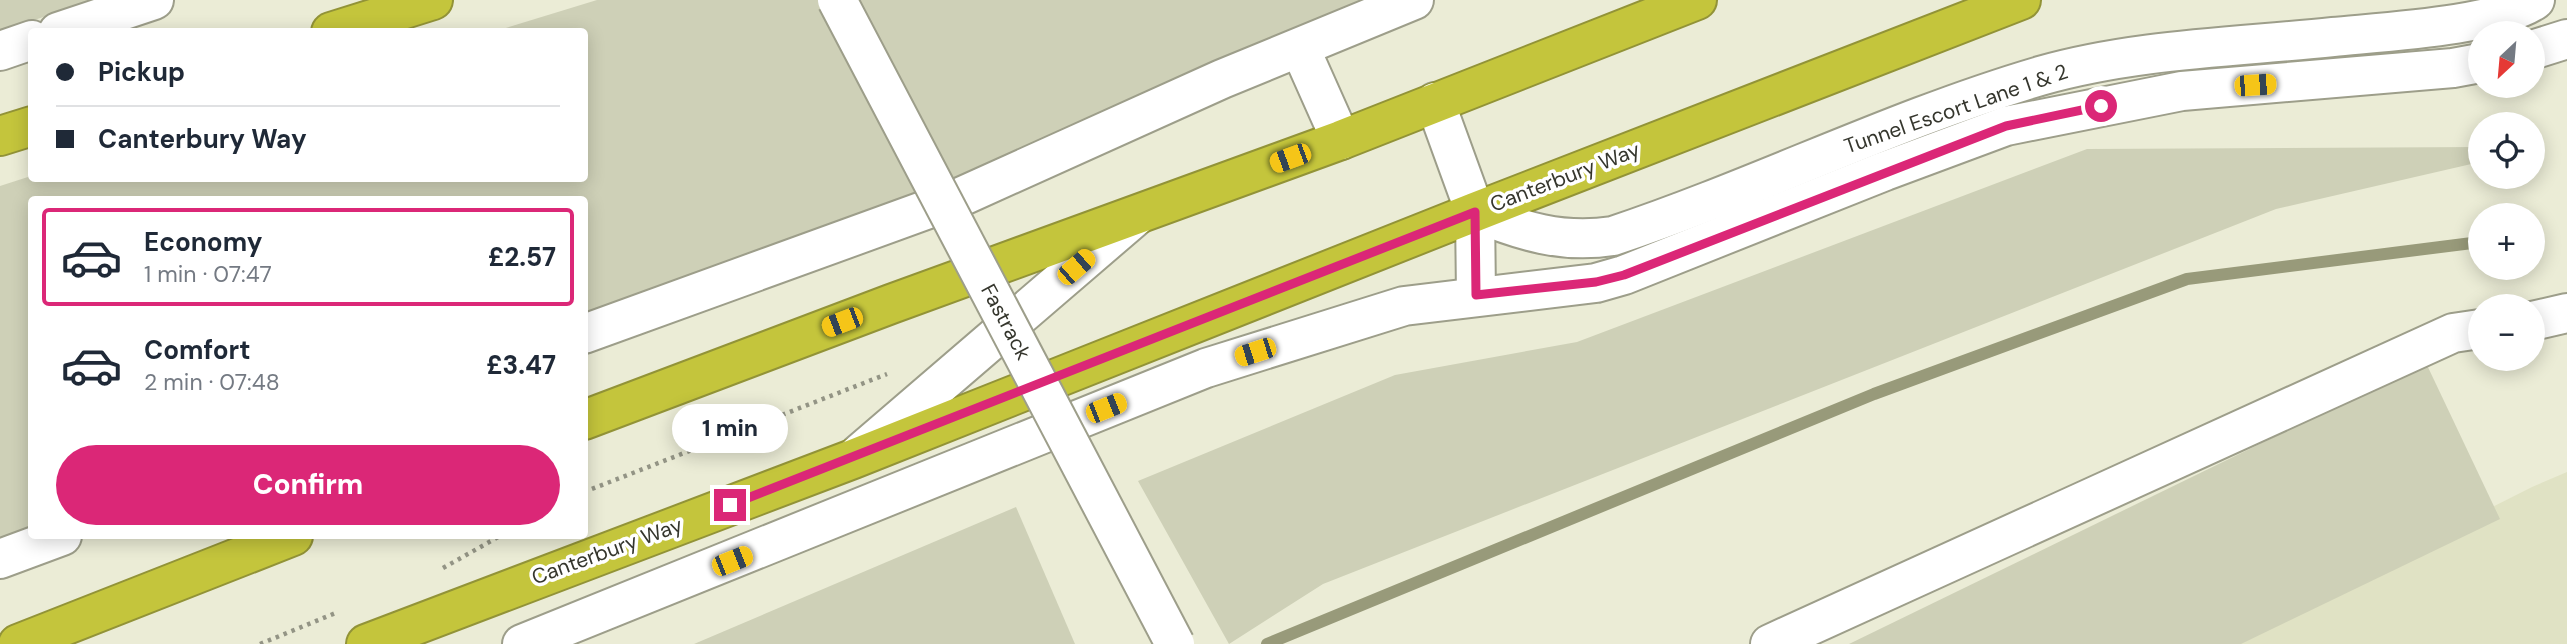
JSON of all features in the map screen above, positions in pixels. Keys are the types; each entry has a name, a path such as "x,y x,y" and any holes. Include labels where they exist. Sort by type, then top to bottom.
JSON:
{"highway":[{"path":"344,28 433,0"},
{"path":"588,419 1341,140 1697,0"},
{"name":"Canterbury Way","path":"366,644 853,459 1475,212 2021,0"},
{"path":"0,136 28,127"},
{"path":"18,644 285,539"}],"lane":[{"path":"70,28 154,0"},
{"name":"Fastrack","path":"837,0 1175,644"},
{"path":"588,333 956,199 1222,79 1414,0"},
{"name":"Tunnel Escort Lane 1 & 2","path":"1475,212 1544,236 1590,240 1613,236 1968,101 2041,76 2151,54 2447,24 2509,12 2535,0"},
{"path":"2545,46 2567,39"},
{"path":"0,51 28,41"},
{"path":"1300,48 1341,140"},
{"path":"522,644 1206,368 1404,306 1596,282 1624,275 2006,126 2182,91 2468,65"},
{"path":"1435,102 1475,212 1476,295"},
{"path":"853,459 1138,214"},
{"path":"2545,318 2567,313"},
{"path":"1770,644 2453,333 2468,331"},
{"path":"0,559 54,539"}],"path":[{"path":"588,490 890,373"},
{"path":"438,572 495,539"}],"shaded area":[{"path":"0,0 92,0 0,32"},
{"path":"597,0 1414,0 588,334 588,196 28,196 28,539 0,559 0,186 28,177 28,182 588,182 588,28 506,28"},
{"path":"2468,147 2468,165 2276,209 1323,584 1229,644 1138,481 1395,375 1577,342 2087,149"},
{"path":"2426,363 2500,519 2241,644 1849,644"},
{"path":"2567,472 2567,644 2221,644 2532,487"},
{"path":"1016,507 1075,644 694,644"}],"waterway":[{"path":"1267,644 1874,394 2187,279 2468,244"}],"route":[{"path":"730,505 853,459 1475,212 1476,295 1596,282 1624,275 2006,126 2101,106"}]}
